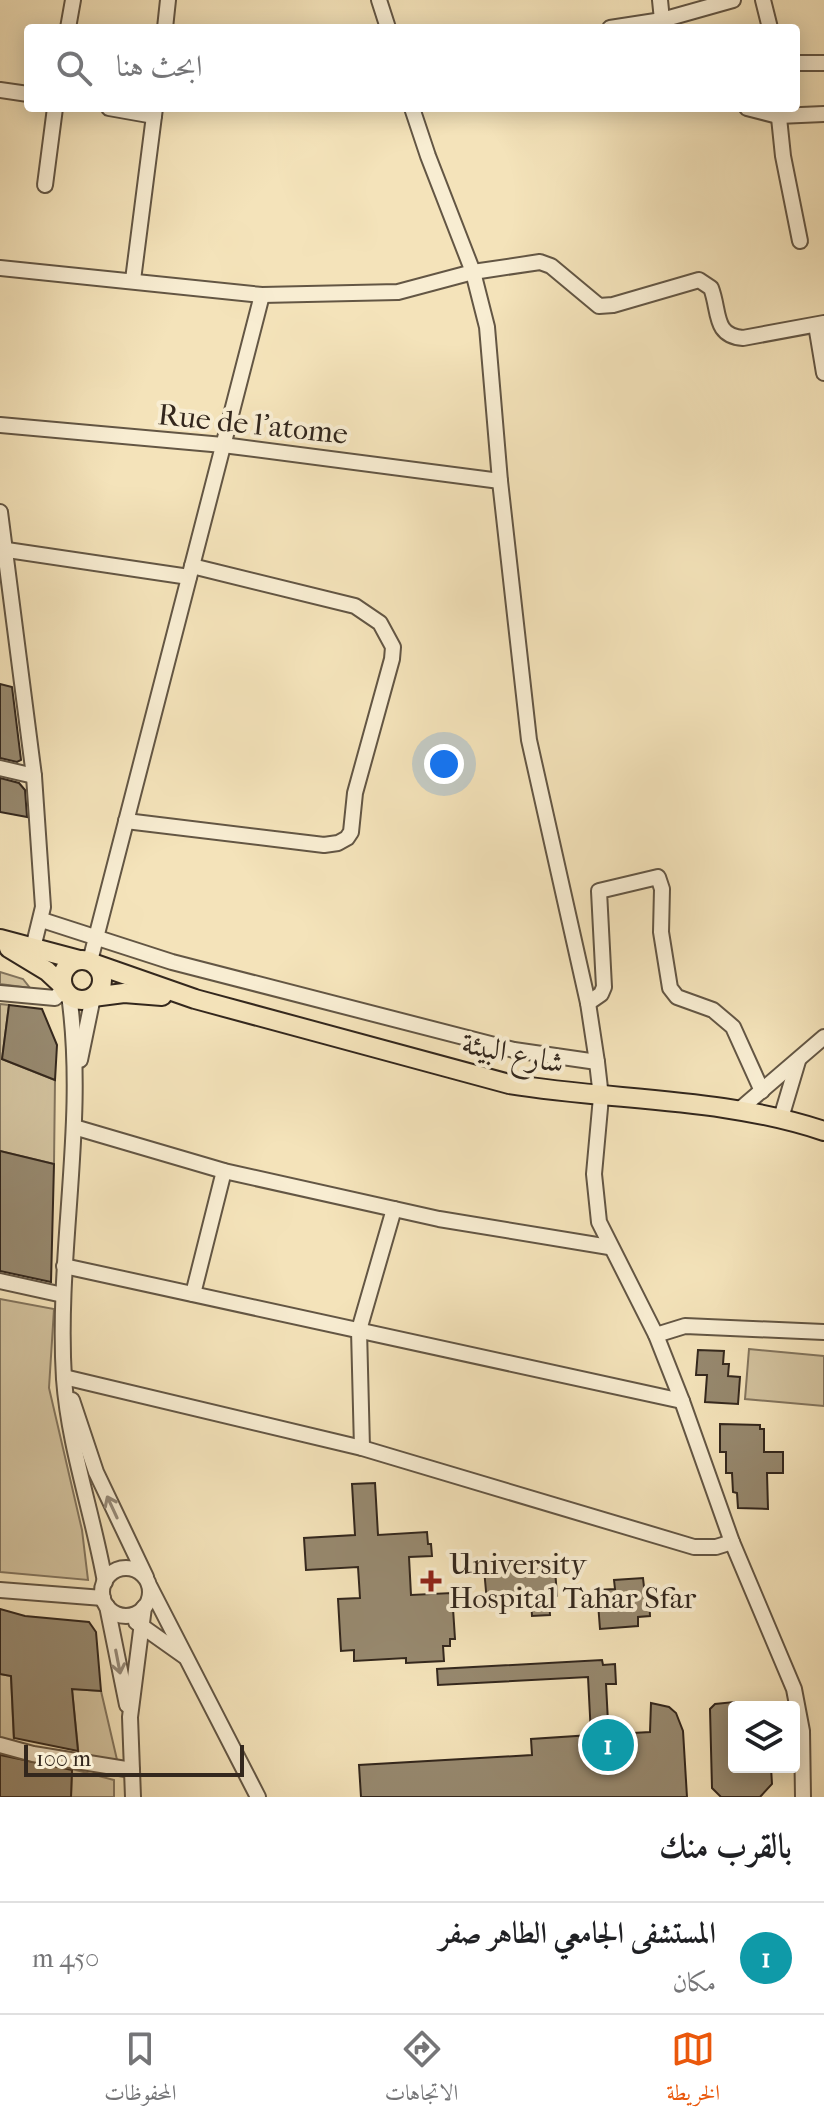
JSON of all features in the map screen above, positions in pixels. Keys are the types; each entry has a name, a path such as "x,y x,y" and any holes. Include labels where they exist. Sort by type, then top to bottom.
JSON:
{"main road":[{"name":"شارع البيئة","path":"0,941 88,962 195,999 509,1084 601,1097 739,1110 824,1131"},
{"path":"0,941 47,971 65,990 81,1000 93,997 101,987 102,974 88,962 67,966 62,978 65,990"},
{"name":"شارع البيئة","path":"93,997 124,993 195,999"}],"street":[{"path":"69,24 73,0"},
{"path":"165,24 168,0"},
{"path":"379,0 387,24"},
{"path":"660,0 662,20"},
{"path":"636,24 733,0"},
{"path":"763,0 769,24"},
{"path":"800,63 824,63"},
{"path":"0,90 24,93"},
{"path":"45,185 54,112"},
{"path":"133,280 155,112"},
{"path":"417,112 428,156 473,272 487,327 500,481 529,740 588,1003 597,1062 601,1097 594,1189 599,1222 656,1335 732,1542 794,1689 802,1731 803,1797"},
{"path":"800,241 778,112 824,114"},
{"path":"0,268 262,295 398,292 473,272 540,262 561,274 592,303 606,307 699,280 711,288 721,329 732,337 743,338 820,324 824,373"},
{"path":"88,962 262,295"},
{"name":"Rue de l'atome","path":"0,425 223,445 500,481"},
{"path":"0,512 34,776 43,907 33,948"},
{"path":"3,549 190,572 355,606 380,623 393,647 355,793 351,832 347,838 324,845 126,821"},
{"path":"0,768 34,776"},
{"path":"588,1003 601,994 604,987 599,891 658,877 662,889 661,932 670,988 677,997 713,1010 733,1027 762,1091"},
{"path":"42,920 172,962 514,1050 597,1062"},
{"path":"0,993 55,998 65,990 74,1028 76,1088 64,1266 64,1377 69,1427 105,1582 105,1602 130,1717"},
{"path":"76,1088 93,997"},
{"path":"739,1110 824,1037"},
{"path":"781,1118 798,1061"},
{"path":"74,1127 224,1171 439,1219 609,1247"},
{"path":"193,1294 224,1171"},
{"path":"362,1448 359,1330 394,1209"},
{"path":"64,1266 682,1401"},
{"path":"0,1281 63,1295"},
{"path":"656,1335 685,1326 824,1332"},
{"path":"64,1377 362,1448 694,1547 716,1547 732,1542"},
{"path":"64,1377 96,1472 148,1582 258,1797"},
{"path":"105,1582 109,1575 124,1568 140,1572 148,1582 149,1601 139,1612 125,1616"},
{"path":"0,1590 105,1602 188,1659"},
{"path":"133,1797 130,1717 144,1607"},
{"path":"0,1745 33,1754 132,1770"}],"shaded area":[{"path":"0,972 23,979 30,988 0,984"},
{"path":"0,1004 9,1005 2,1059 55,1080 54,1164 0,1151"},
{"path":"0,1299 54,1309 49,1388 82,1530 88,1580 0,1572"},
{"path":"749,1349 824,1356 824,1406 745,1399"},
{"path":"0,1674 11,1676 14,1745 0,1741"},
{"path":"72,1689 101,1691 118,1764 79,1758"},
{"path":"72,1769 114,1780 114,1797 71,1797"}],"building":[{"path":"0,684 12,687 21,760 17,762 0,758"},
{"path":"0,778 19,783 25,790 27,817 0,812"},
{"path":"9,1005 42,1009 57,1045 55,1080 2,1059"},
{"path":"0,1151 54,1164 51,1282 0,1271"},
{"path":"698,1350 724,1351 723,1364 729,1364 728,1376 740,1377 738,1404 705,1402 707,1375 696,1375"},
{"path":"720,1424 760,1425 760,1429 764,1429 764,1452 783,1452 783,1473 767,1473 768,1509 738,1508 732,1473 726,1473 726,1452 720,1452"},
{"path":"375,1483 378,1535 427,1532 428,1544 431,1544 432,1556 409,1557 411,1595 452,1593 455,1639 450,1639 450,1646 443,1646 444,1661 406,1663 406,1658 354,1661 354,1650 341,1651 338,1599 360,1598 358,1567 306,1570 304,1538 355,1535 352,1484"},
{"path":"514,1562 514,1566 545,1564 545,1569 555,1569 557,1596 549,1597 550,1615 532,1616 531,1599 487,1602 484,1569 494,1568 494,1563"},
{"path":"643,1578 645,1596 649,1596 650,1616 638,1617 638,1626 600,1629 597,1590 615,1589 614,1580"},
{"path":"0,1609 25,1616 89,1622 96,1632 101,1691 72,1689 78,1751 14,1738 11,1676 0,1674"},
{"path":"602,1660 603,1665 615,1664 616,1684 606,1684 608,1722 614,1721 615,1734 650,1732 651,1703 669,1707 676,1713 683,1731 687,1797 361,1797 359,1765 532,1755 531,1739 591,1735 588,1677 438,1685 437,1669"},
{"path":"728,1703 728,1773 771,1773 772,1784 760,1797 721,1797 712,1788 710,1709 715,1704"},
{"path":"0,1755 72,1770 71,1797 0,1797"}],"place":[{"name":"University Hospital Tahar Sfar","path":"431,1581"},
{"name":"المستشفى الجامعي الطاهر صفر","path":"608,1745"}]}
